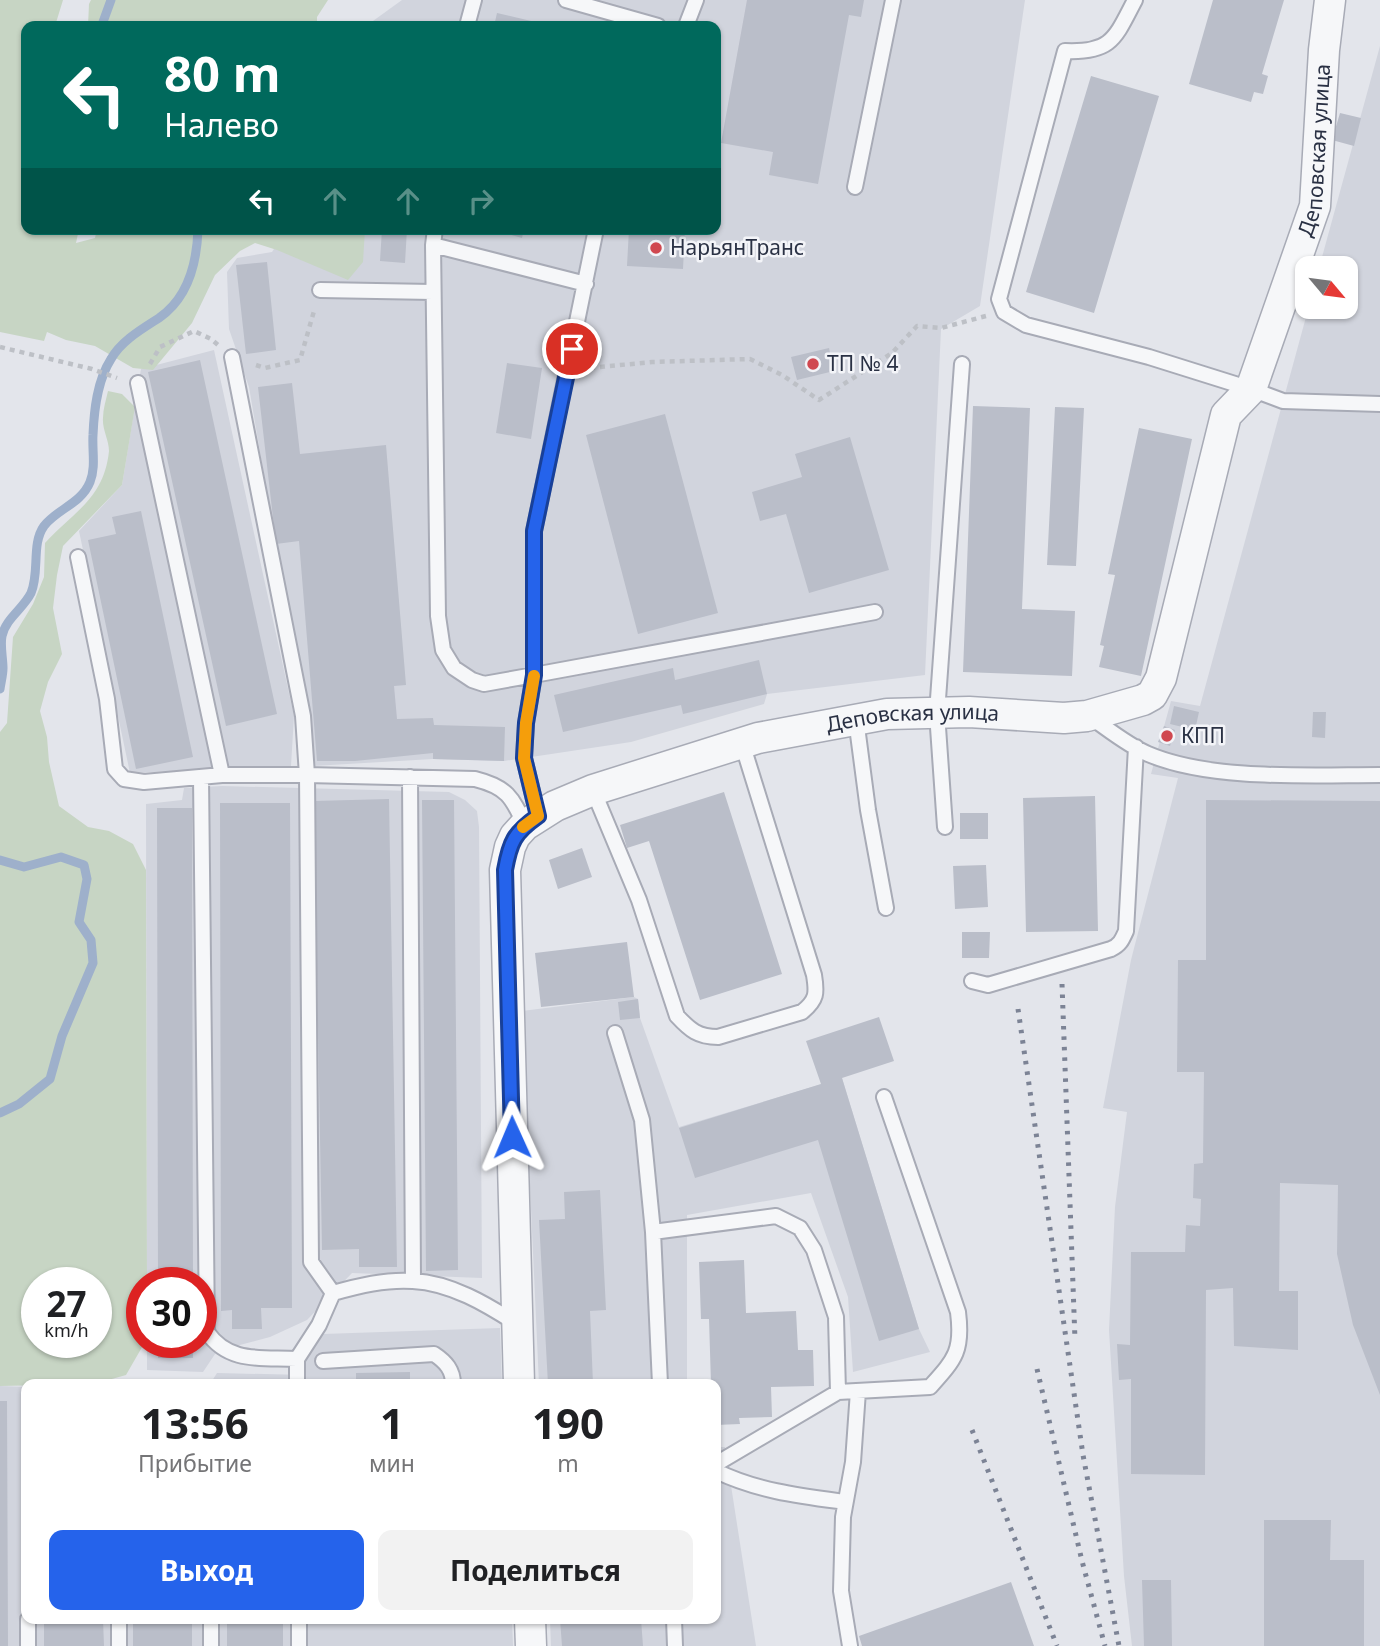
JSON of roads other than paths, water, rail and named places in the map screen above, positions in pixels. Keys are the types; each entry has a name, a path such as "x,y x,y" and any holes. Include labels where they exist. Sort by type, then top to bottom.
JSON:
{"street":[{"name":"Деповская улица","path":"532,821 555,806 593,790 742,743 856,719 887,714 969,712 1064,718 1087,716 1133,704 1152,695 1161,678 1226,415 1251,389 1315,206 1323,61 1330,0"},
{"path":"519,1379 505,870 515,836 532,821"},
{"path":"530,1624 531,1646"}],"lane":[{"path":"468,21 474,0"},
{"path":"566,0 640,21"},
{"path":"689,21 696,0"},
{"path":"855,187 893,0"},
{"path":"1135,0 1112,39 1096,51 1065,51 999,299 1004,312 1026,325 1149,357 1283,401 1380,404"},
{"path":"434,235 438,616 443,650 454,668 472,680 484,684 874,612"},
{"path":"532,821 524,758 526,723 534,675 534,531 595,235"},
{"path":"433,245 586,284"},
{"path":"320,290 433,292"},
{"path":"232,357 303,716 307,775 311,1262 333,1293"},
{"path":"945,827 937,713 962,364"},
{"path":"138,383 222,775"},
{"path":"78,557 107,699 115,769 124,779 144,782 222,775 307,775 475,779 492,783 507,791 532,821"},
{"path":"1087,716 1154,756 1229,772 1380,775"},
{"path":"856,719 868,810 886,908"},
{"path":"593,790 639,900 677,1016 690,1031 704,1037 718,1037 802,1012 812,1004 816,991 814,975 742,743"},
{"path":"972,981 988,985 1118,946 1126,931 1136,747"},
{"path":"201,777 207,1332 215,1343 235,1356 297,1359"},
{"path":"410,777 413,1280"},
{"path":"615,1032 642,1120 653,1232 660,1379"},
{"path":"721,1461 838,1392 930,1387 954,1361 961,1335 958,1312 884,1097"},
{"path":"653,1232 776,1216 800,1228 814,1250 836,1317 838,1392"},
{"path":"333,1293 367,1284 413,1280 449,1289 483,1302 517,1324"},
{"path":"297,1379 297,1359 320,1325 333,1293"},
{"path":"323,1360 434,1354 446,1362 453,1379"},
{"path":"850,1646 841,1591 842,1517 853,1462 858,1391"},
{"path":"721,1474 740,1483 779,1493 845,1502"},
{"path":"28,1624 28,1646"},
{"path":"119,1624 119,1646"},
{"path":"211,1624 211,1646"},
{"path":"299,1624 299,1646"},
{"path":"674,1624 675,1646"}],"waterway":[{"path":"103,21 111,0"},
{"path":"0,689 3,671 2,636 7,624 24,604 34,585 40,533 49,520 81,496 92,476 95,406 106,368 126,341 169,310 184,290 196,254 198,235"},
{"path":"0,860 24,867 61,857 84,865 87,879 79,922 91,940 93,963 62,1036 50,1079 19,1104 0,1113"}],"railway":[{"path":"1062,984 1075,1340"},
{"path":"1018,1009 1083,1455 1119,1646"},
{"path":"1037,1369 1105,1646"},
{"path":"972,1430 1057,1646"}],"place":[{"name":"НарьянТранс","path":"656,248"},
{"name":"ТП № 4","path":"813,364"},
{"name":"КПП","path":"1167,736"}]}
